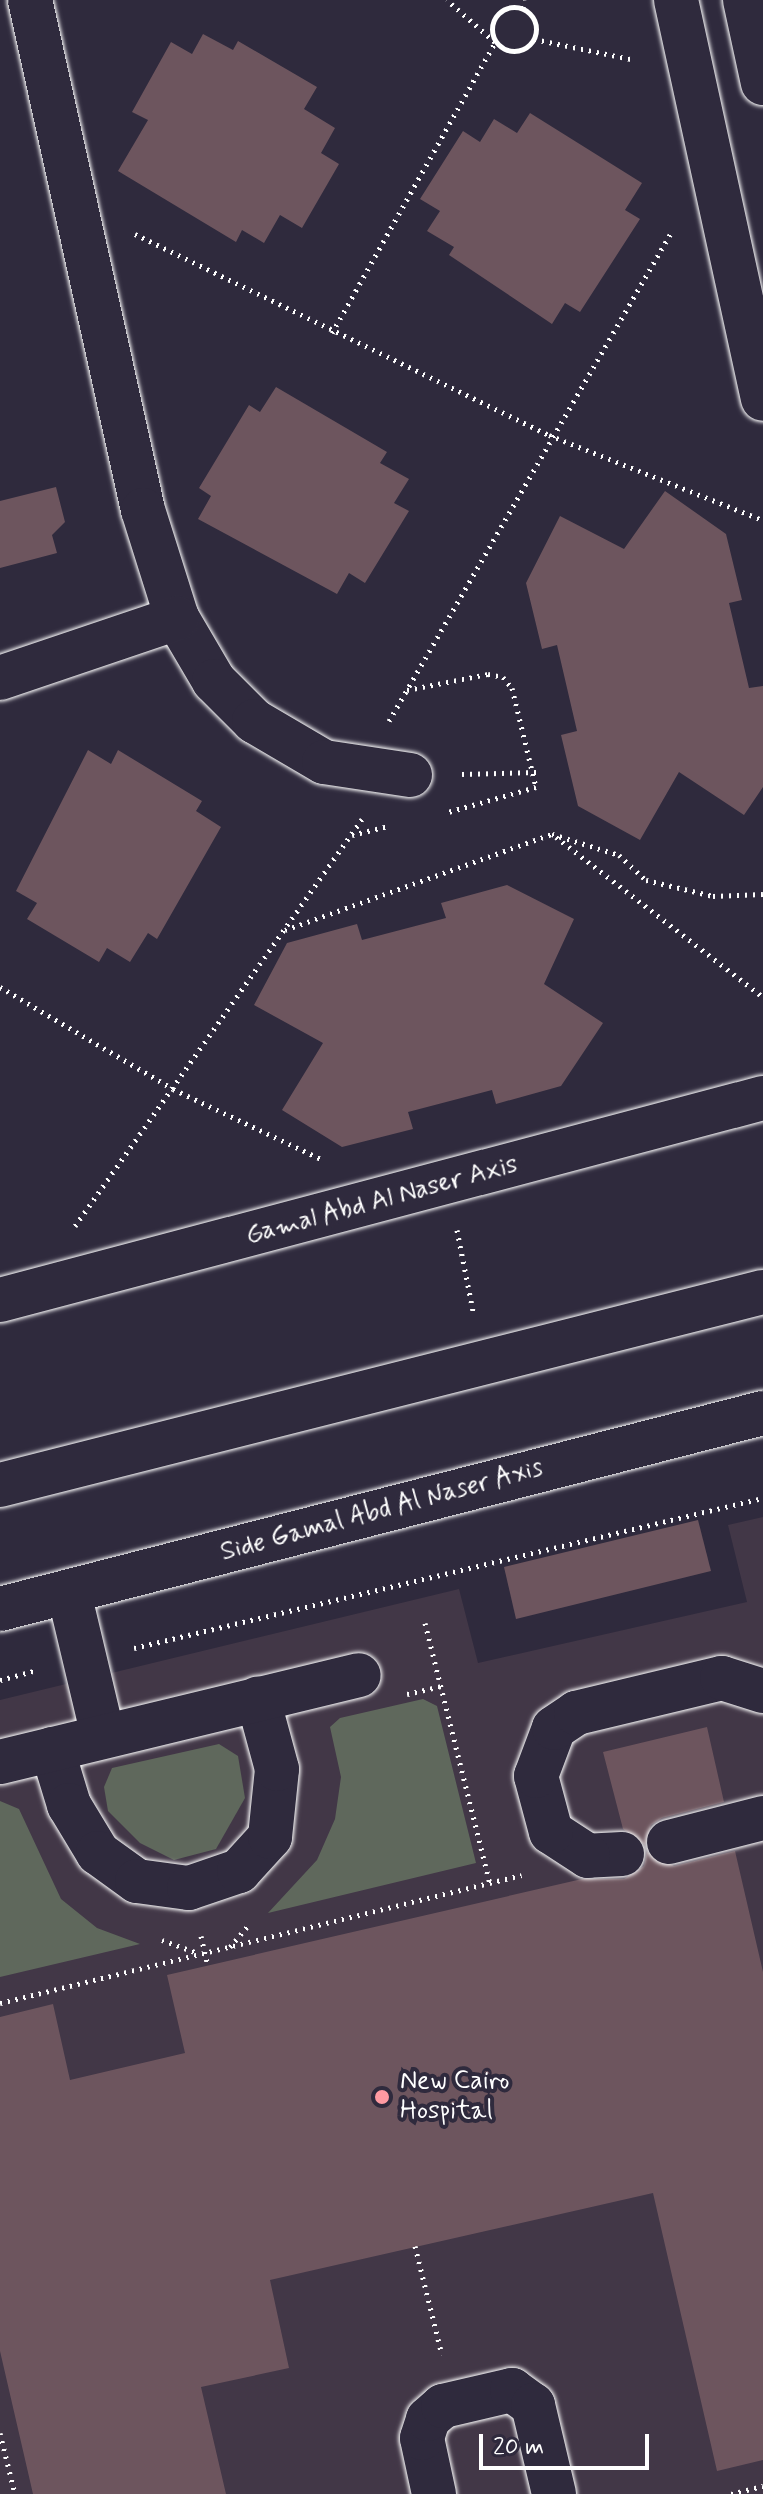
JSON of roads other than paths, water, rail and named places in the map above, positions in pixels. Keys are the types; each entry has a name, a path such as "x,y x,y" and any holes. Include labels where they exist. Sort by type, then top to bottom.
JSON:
{"street":[{"path":"30,0 143,510 177,618 214,681 254,721 324,762 388,773"},
{"path":"676,0 763,399"},
{"path":"745,0 763,83"},
{"path":"0,678 177,618"},
{"name":"Gamal Abd Al Naser Axis","path":"0,1300 448,1185 763,1098"},
{"path":"0,1485 763,1292"},
{"name":"Side Gamal Abd Al Naser Axis","path":"0,1609 763,1413"},
{"path":"69,1593 103,1736"},
{"path":"0,1762 359,1675"},
{"path":"605,1855 559,1840 546,1821 537,1763 554,1728 576,1713 722,1678 763,1691"},
{"path":"52,1749 69,1805 98,1853 137,1881 189,1888 239,1871 270,1837 277,1769 258,1699"},
{"path":"669,1842 763,1818"},
{"path":"434,2494 424,2428 453,2402 524,2394 554,2494"}],"place":[{"name":"New Cairo Hospital","path":"382,2097"}]}
